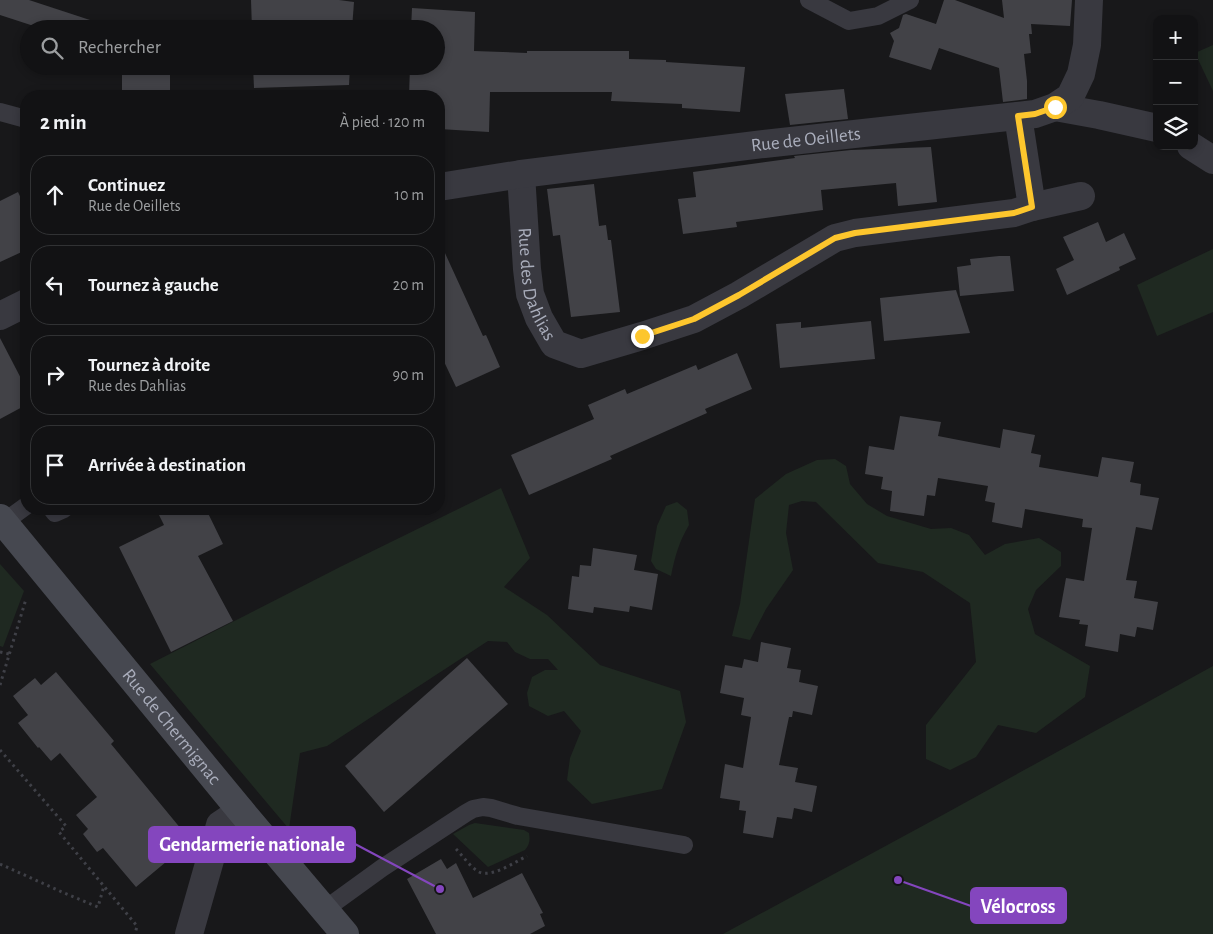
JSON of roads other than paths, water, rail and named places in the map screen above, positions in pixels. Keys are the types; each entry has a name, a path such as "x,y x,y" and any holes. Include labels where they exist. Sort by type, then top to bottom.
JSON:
{"street":[{"name":"Rue de Oeillets","path":"445,186 521,174 764,144 1035,114 1055,107 1070,97 1081,74 1087,44 1088,0"},
{"path":"1055,107 1153,127"},
{"path":"1018,116 1032,207"},
{"path":"1197,150 1213,160"},
{"name":"Rue des Dahlias","path":"521,174 530,294 539,318 554,344 581,354 694,319 739,295 835,238 855,233 1014,213 1081,196"},
{"path":"0,316 20,306"},
{"name":"Rue de Chermignac","path":"2,520 241,811 345,934"},
{"path":"189,934 220,825 241,811"}],"lane":[{"path":"809,0 850,21 878,16 910,0"},
{"path":"0,112 20,117"},
{"path":"2,520 20,510"},
{"path":"324,910 382,868 466,813 483,807 518,816 684,844"}],"place":[{"name":"Vélocross","path":"898,880"},
{"name":"Gendarmerie nationale","path":"440,889"}]}
